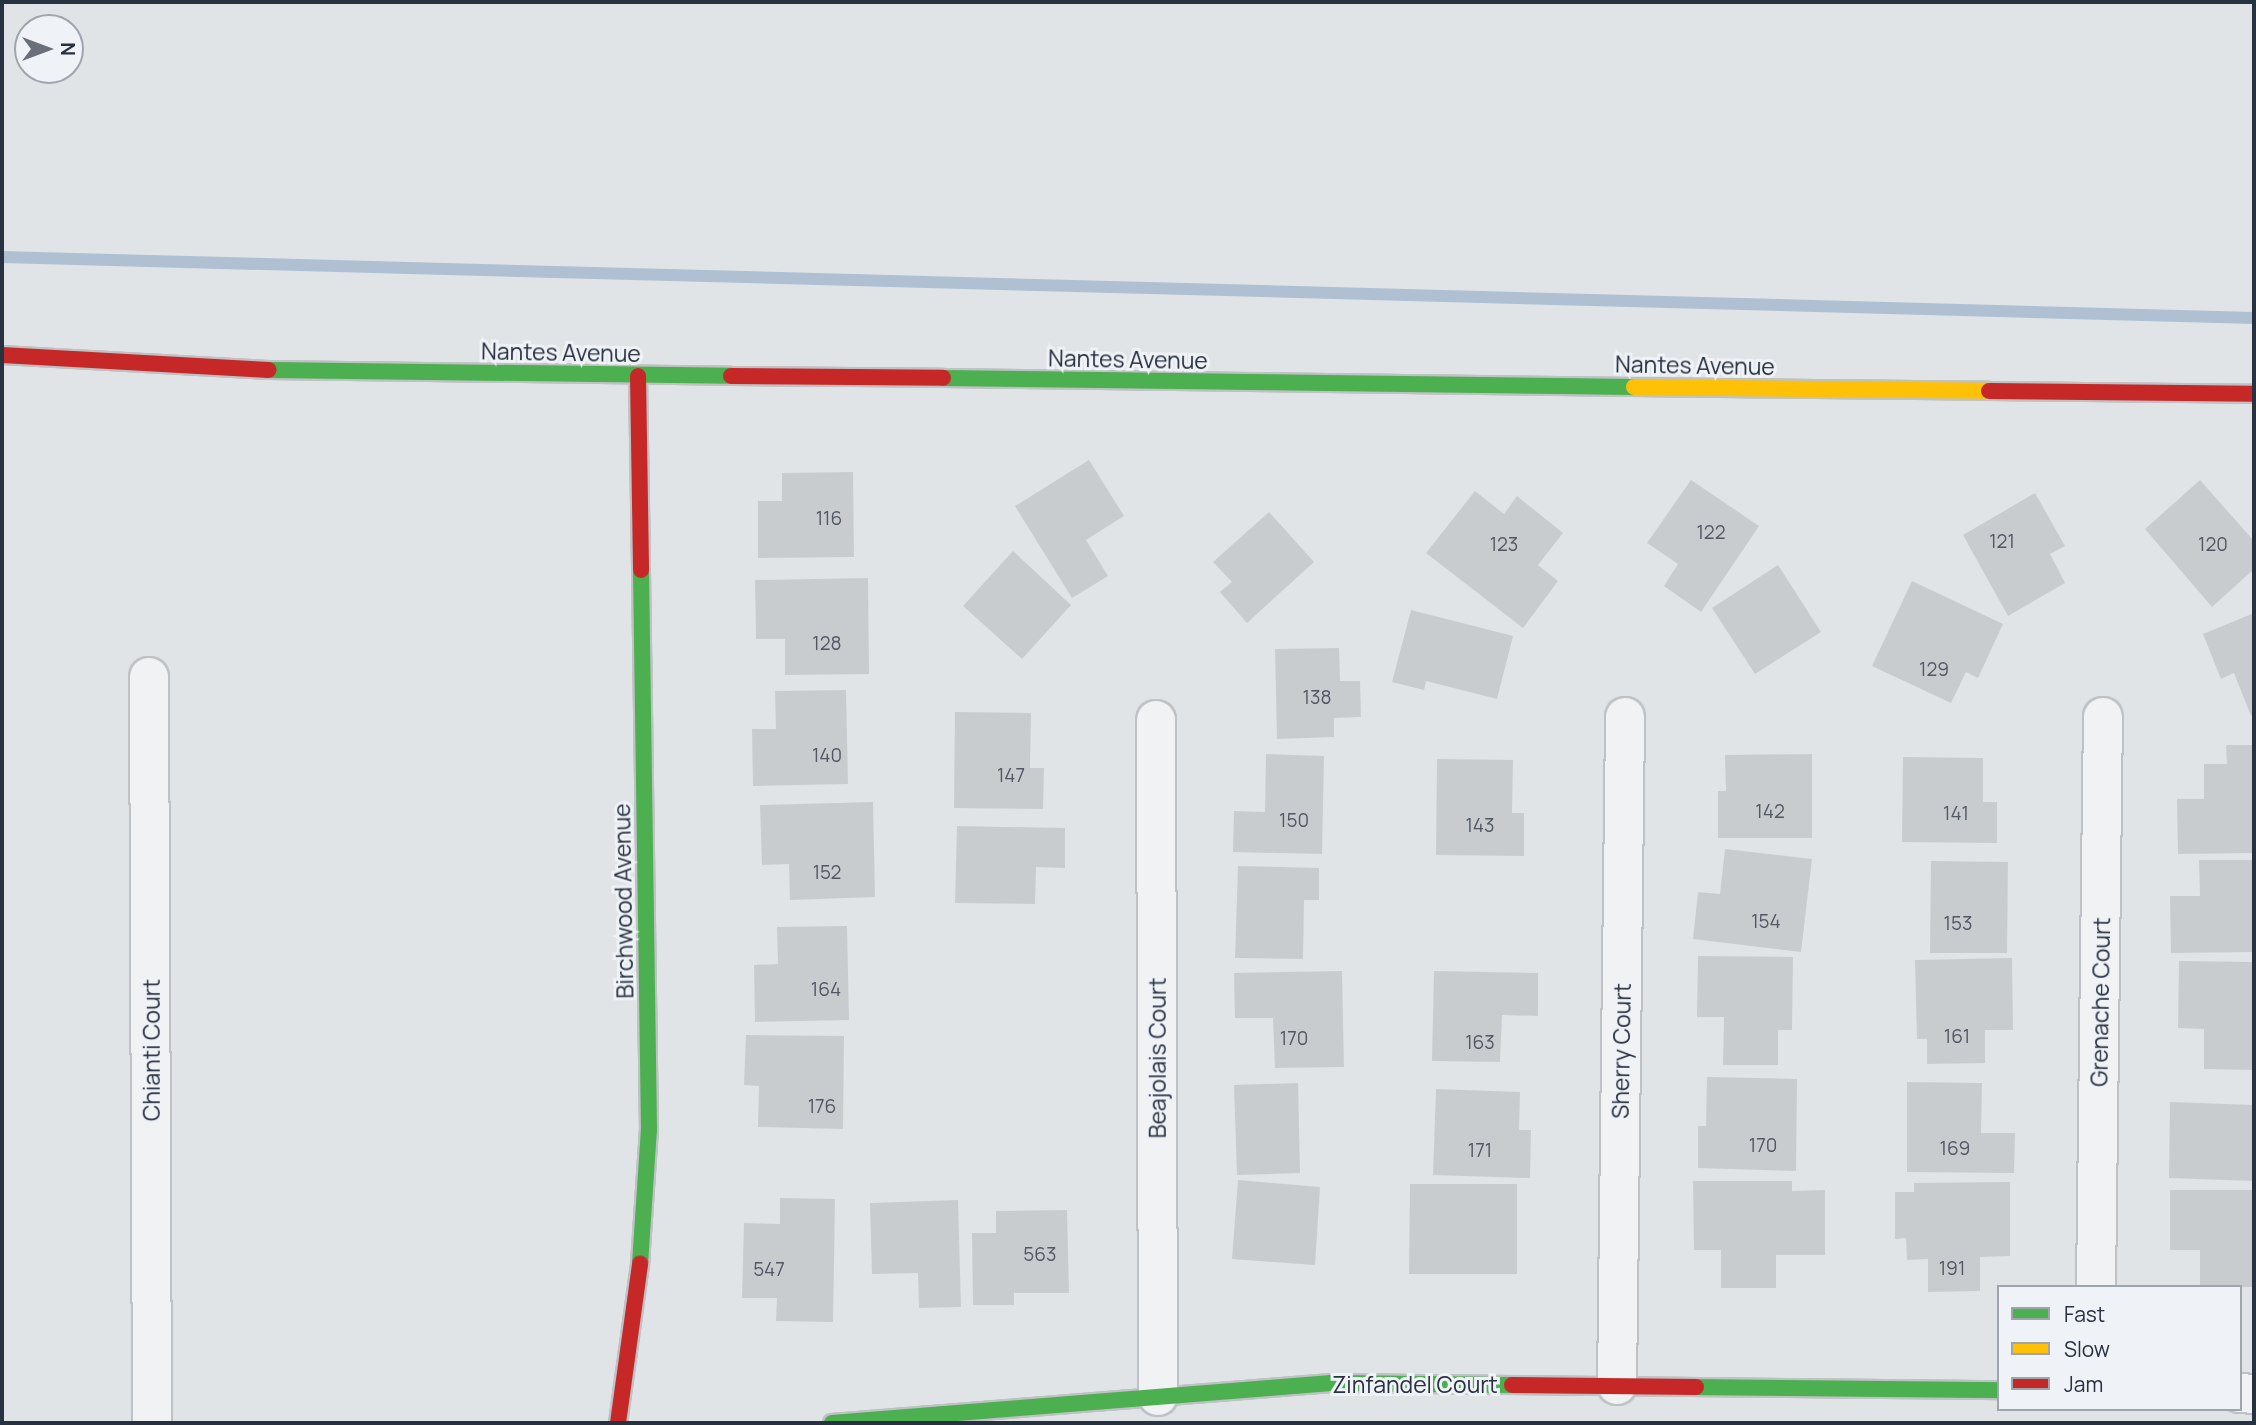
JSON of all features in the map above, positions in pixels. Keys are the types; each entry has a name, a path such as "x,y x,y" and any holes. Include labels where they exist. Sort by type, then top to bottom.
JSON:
{"street":[{"name":"Nantes Avenue","path":"2,355 256,370 2254,394"},
{"name":"Birchwood Avenue","path":"618,1423 638,1286 649,1130 638,376"},
{"name":"Chianti Court","path":"149,677 152,1423"},
{"name":"Sherry Court","path":"1617,1385 1625,718"},
{"name":"Grenache Court","path":"2096,1285 2103,718"},
{"name":"Beajolais Court","path":"1156,720 1158,1396"},
{"name":"Zinfandel Court","path":"832,1423 1331,1383 1997,1390"}],"building":[{"path":"1089,460 1124,516 1086,540 1108,576 1072,598 1015,506"},
{"path":"853,472 854,557 758,558 758,501 782,501 782,473"},
{"path":"1691,480 1759,526 1701,612 1664,586 1678,564 1647,543"},
{"path":"2200,480 2254,541 2254,569 2212,607 2145,529"},
{"path":"1475,491 1504,514 1517,496 1563,533 1538,565 1558,581 1523,628 1426,553"},
{"path":"2035,493 2065,546 2050,554 2065,583 2008,616 1963,535"},
{"path":"1269,512 1314,562 1247,623 1220,592 1232,582 1213,562"},
{"path":"1013,551 1071,605 1022,659 963,606"},
{"path":"1778,565 1821,632 1755,674 1712,608"},
{"path":"868,578 869,674 785,675 785,639 756,639 755,580"},
{"path":"1912,581 2003,624 1978,678 1966,672 1951,703 1872,666"},
{"path":"1411,610 1513,636 1497,699 1426,681 1424,690 1392,682"},
{"path":"2254,613 2254,714 2251,716 2234,673 2221,679 2203,634"},
{"path":"1339,648 1340,681 1360,681 1361,717 1334,718 1334,737 1277,739 1275,649"},
{"path":"846,690 848,784 753,786 752,729 776,729 775,691"},
{"path":"955,712 1031,713 1030,768 1044,768 1043,809 954,808"},
{"path":"2226,745 2254,745 2254,853 2178,854 2177,799 2204,799 2204,764 2227,764"},
{"path":"1266,754 1324,756 1322,854 1233,852 1234,811 1265,812"},
{"path":"1812,754 1812,838 1718,838 1718,791 1726,791 1725,755"},
{"path":"1903,757 1983,758 1983,802 1997,802 1997,843 1902,842"},
{"path":"1437,759 1513,760 1512,813 1524,813 1524,856 1436,855"},
{"path":"873,802 875,897 790,900 789,864 762,865 760,805"},
{"path":"957,826 1065,828 1065,868 1036,867 1035,904 955,903"},
{"path":"1725,849 1812,859 1801,952 1693,939 1698,892 1720,894"},
{"path":"2199,860 2254,860 2254,952 2171,953 2170,896 2200,896"},
{"path":"1931,861 2008,862 2007,953 1930,953"},
{"path":"1238,866 1319,868 1319,900 1304,900 1303,959 1235,958"},
{"path":"847,926 849,1020 755,1022 754,965 778,964 777,927"},
{"path":"1698,956 1793,957 1792,1030 1778,1030 1778,1065 1723,1065 1724,1017 1697,1017"},
{"path":"2012,958 2013,1030 1985,1030 1985,1063 1927,1064 1927,1039 1917,1039 1915,960"},
{"path":"2179,961 2254,962 2254,1070 2204,1069 2204,1029 2178,1028"},
{"path":"1342,971 1344,1067 1275,1068 1273,1018 1235,1018 1234,973"},
{"path":"1434,971 1538,973 1538,1016 1502,1015 1500,1062 1432,1061"},
{"path":"746,1035 844,1036 843,1129 758,1127 759,1086 744,1085"},
{"path":"1707,1077 1797,1079 1796,1171 1698,1168 1698,1126 1706,1126"},
{"path":"1907,1082 1982,1083 1981,1133 2015,1133 2014,1173 1907,1172"},
{"path":"1298,1083 1300,1173 1237,1175 1234,1085"},
{"path":"1436,1089 1520,1092 1519,1130 1531,1130 1530,1178 1433,1175"},
{"path":"2170,1102 2254,1105 2254,1181 2169,1178"},
{"path":"1238,1180 1320,1187 1315,1265 1232,1259"},
{"path":"1693,1181 1792,1181 1792,1191 1825,1190 1825,1255 1776,1255 1776,1288 1721,1288 1721,1250 1694,1250"},
{"path":"2010,1182 2010,1256 1980,1257 1980,1291 1928,1292 1928,1259 1907,1260 1906,1238 1895,1239 1895,1192 1914,1192 1914,1183"},
{"path":"1410,1184 1517,1184 1517,1274 1409,1274"},
{"path":"2170,1190 2254,1190 2254,1287 2200,1285 2200,1250 2170,1250"},
{"path":"780,1198 835,1199 833,1322 776,1321 777,1298 742,1298 744,1223 780,1224"},
{"path":"958,1200 961,1307 919,1308 918,1273 872,1274 870,1203"},
{"path":"1067,1210 1069,1293 1014,1293 1014,1305 973,1305 972,1233 996,1233 996,1211"}],"waterway":[{"path":"2,257 2254,318"}],"traffic: fast":[{"path":"269,370 731,376"},
{"path":"943,378 1634,387"},
{"path":"640,1264 649,1130 641,570"},
{"path":"832,1423 1331,1383 1512,1385"},
{"path":"1696,1387 1997,1390"}],"traffic: slow":[{"path":"1634,387 1989,391"}],"traffic: jam":[{"path":"2,355 269,370"},
{"path":"638,376 641,570"},
{"path":"731,376 943,378"},
{"path":"1989,391 2254,394"},
{"path":"618,1423 640,1264"},
{"path":"1512,1385 1696,1387"}]}
